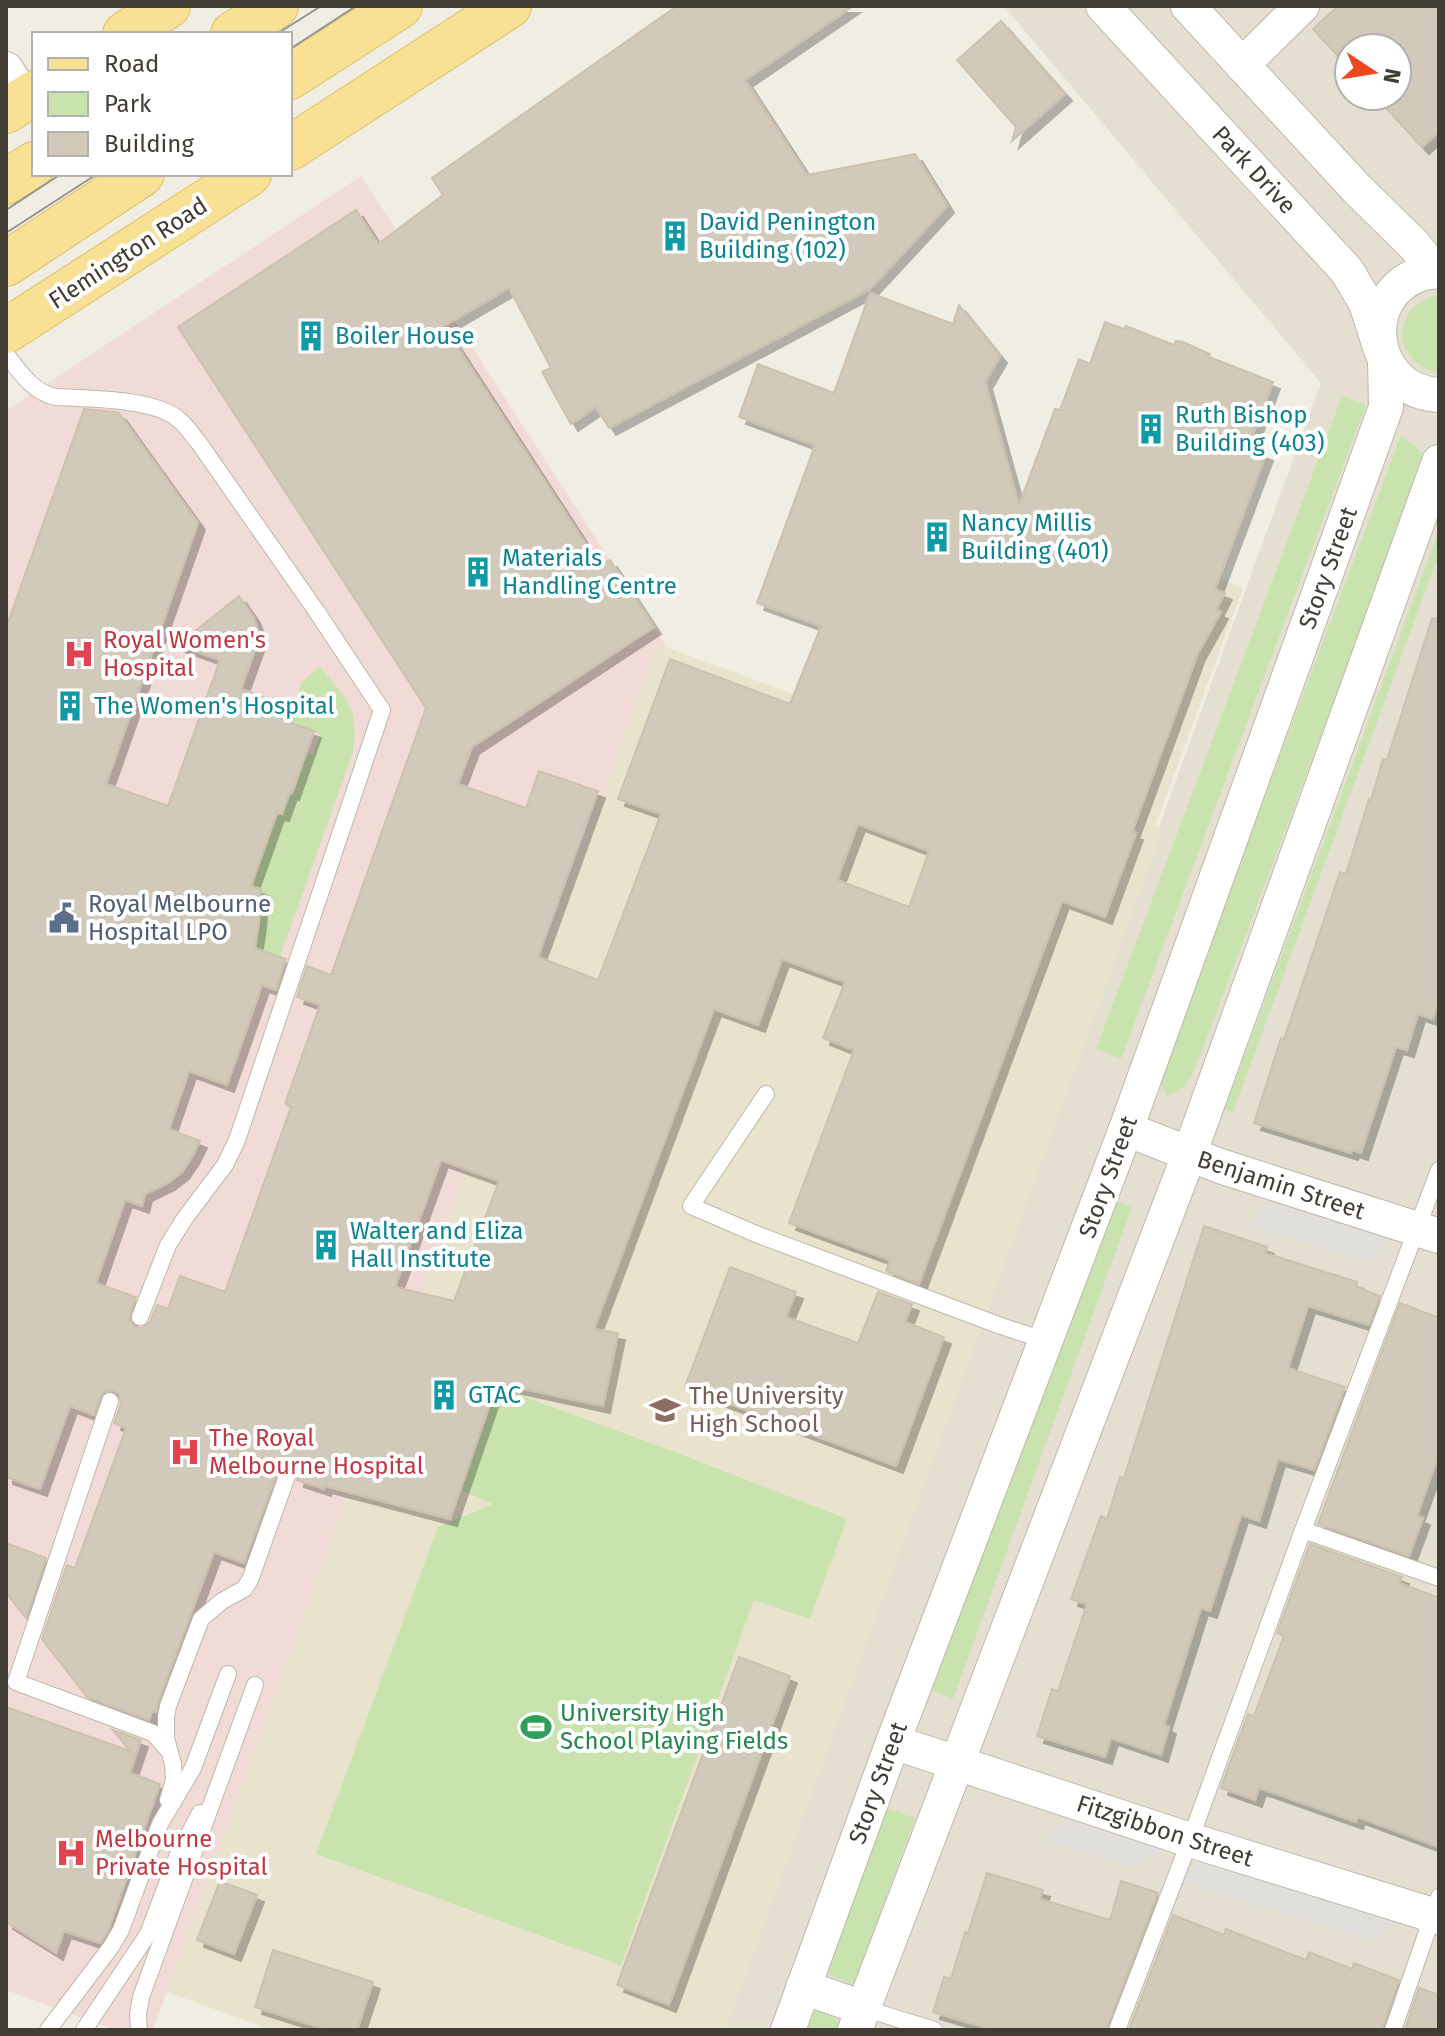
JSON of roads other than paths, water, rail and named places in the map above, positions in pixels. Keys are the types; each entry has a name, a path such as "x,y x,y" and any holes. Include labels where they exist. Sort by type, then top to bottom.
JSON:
{"main road":[{"path":"128,32 168,6"},
{"path":"236,32 276,6"},
{"path":"292,76 400,6"},
{"path":"292,147 509,6"},
{"path":"6,182 32,165"},
{"path":"6,264 139,176"},
{"name":"Flemington Road","path":"6,331 246,176"}],"street":[{"name":"Park Drive","path":"1103,6 1347,271 1366,303 1383,355"},
{"path":"1188,6 1437,271"},
{"path":"1242,65 1302,6"},
{"path":"1437,271 1420,274 1394,292 1380,319 1379,334 1383,355 1391,371 1411,388 1439,395"},
{"name":"Story Street","path":"788,2030 893,1742 1126,1129 1386,407 1383,355"},
{"path":"803,1987 859,2019 1189,1155 1439,462"},
{"name":"Benjamin Street","path":"1126,1129 1189,1155 1428,1232"},
{"name":"Fitzgibbon Street","path":"893,1742 1190,1840 1437,1909"}],"lane":[{"path":"6,354 42,393 56,397 147,404 180,420 317,612 382,710 237,1140 225,1165 168,1245 140,1317"},
{"path":"766,1094 691,1206 771,1240 1047,1341"},
{"path":"1117,2030 1303,1530 1428,1232 1439,1170"},
{"path":"110,1401 16,1682 153,1733 169,1751"},
{"path":"48,2030 121,1930 174,1780 166,1726 168,1706 201,1619 222,1601 244,1589 250,1580 287,1476"},
{"path":"1303,1530 1439,1578"},
{"path":"160,1824 193,1768 228,1674"},
{"path":"139,2030 141,1997 255,1685"},
{"path":"84,2030 148,1934 177,1857 226,1766"},
{"path":"1393,2030 1437,1909"},
{"path":"859,2019 934,2030"}],"tram line":[{"path":"280,32 321,6"},
{"path":"292,48 356,6"},
{"path":"6,210 58,176"},
{"path":"6,233 94,176"}],"place":[{"name":"David Penington Building (102)","path":"675,236"},
{"name":"Boiler House","path":"311,336"},
{"name":"Ruth Bishop Building (403)","path":"1151,429"},
{"name":"Nancy Millis Building (401)","path":"937,537"},
{"name":"Materials Handling Centre","path":"478,572"},
{"name":"Royal Women's Hospital","path":"79,654"},
{"name":"The Women's Hospital","path":"70,706"},
{"name":"Royal Melbourne Hospital LPO","path":"64,918"},
{"name":"Walter and Eliza Hall Institute","path":"326,1245"},
{"name":"GTAC","path":"444,1395"},
{"name":"The University High School","path":"665,1410"},
{"name":"The Royal Melbourne Hospital","path":"185,1452"},
{"name":"University High School Playing Fields","path":"536,1727"},
{"name":"Melbourne Private Hospital","path":"71,1853"}]}
